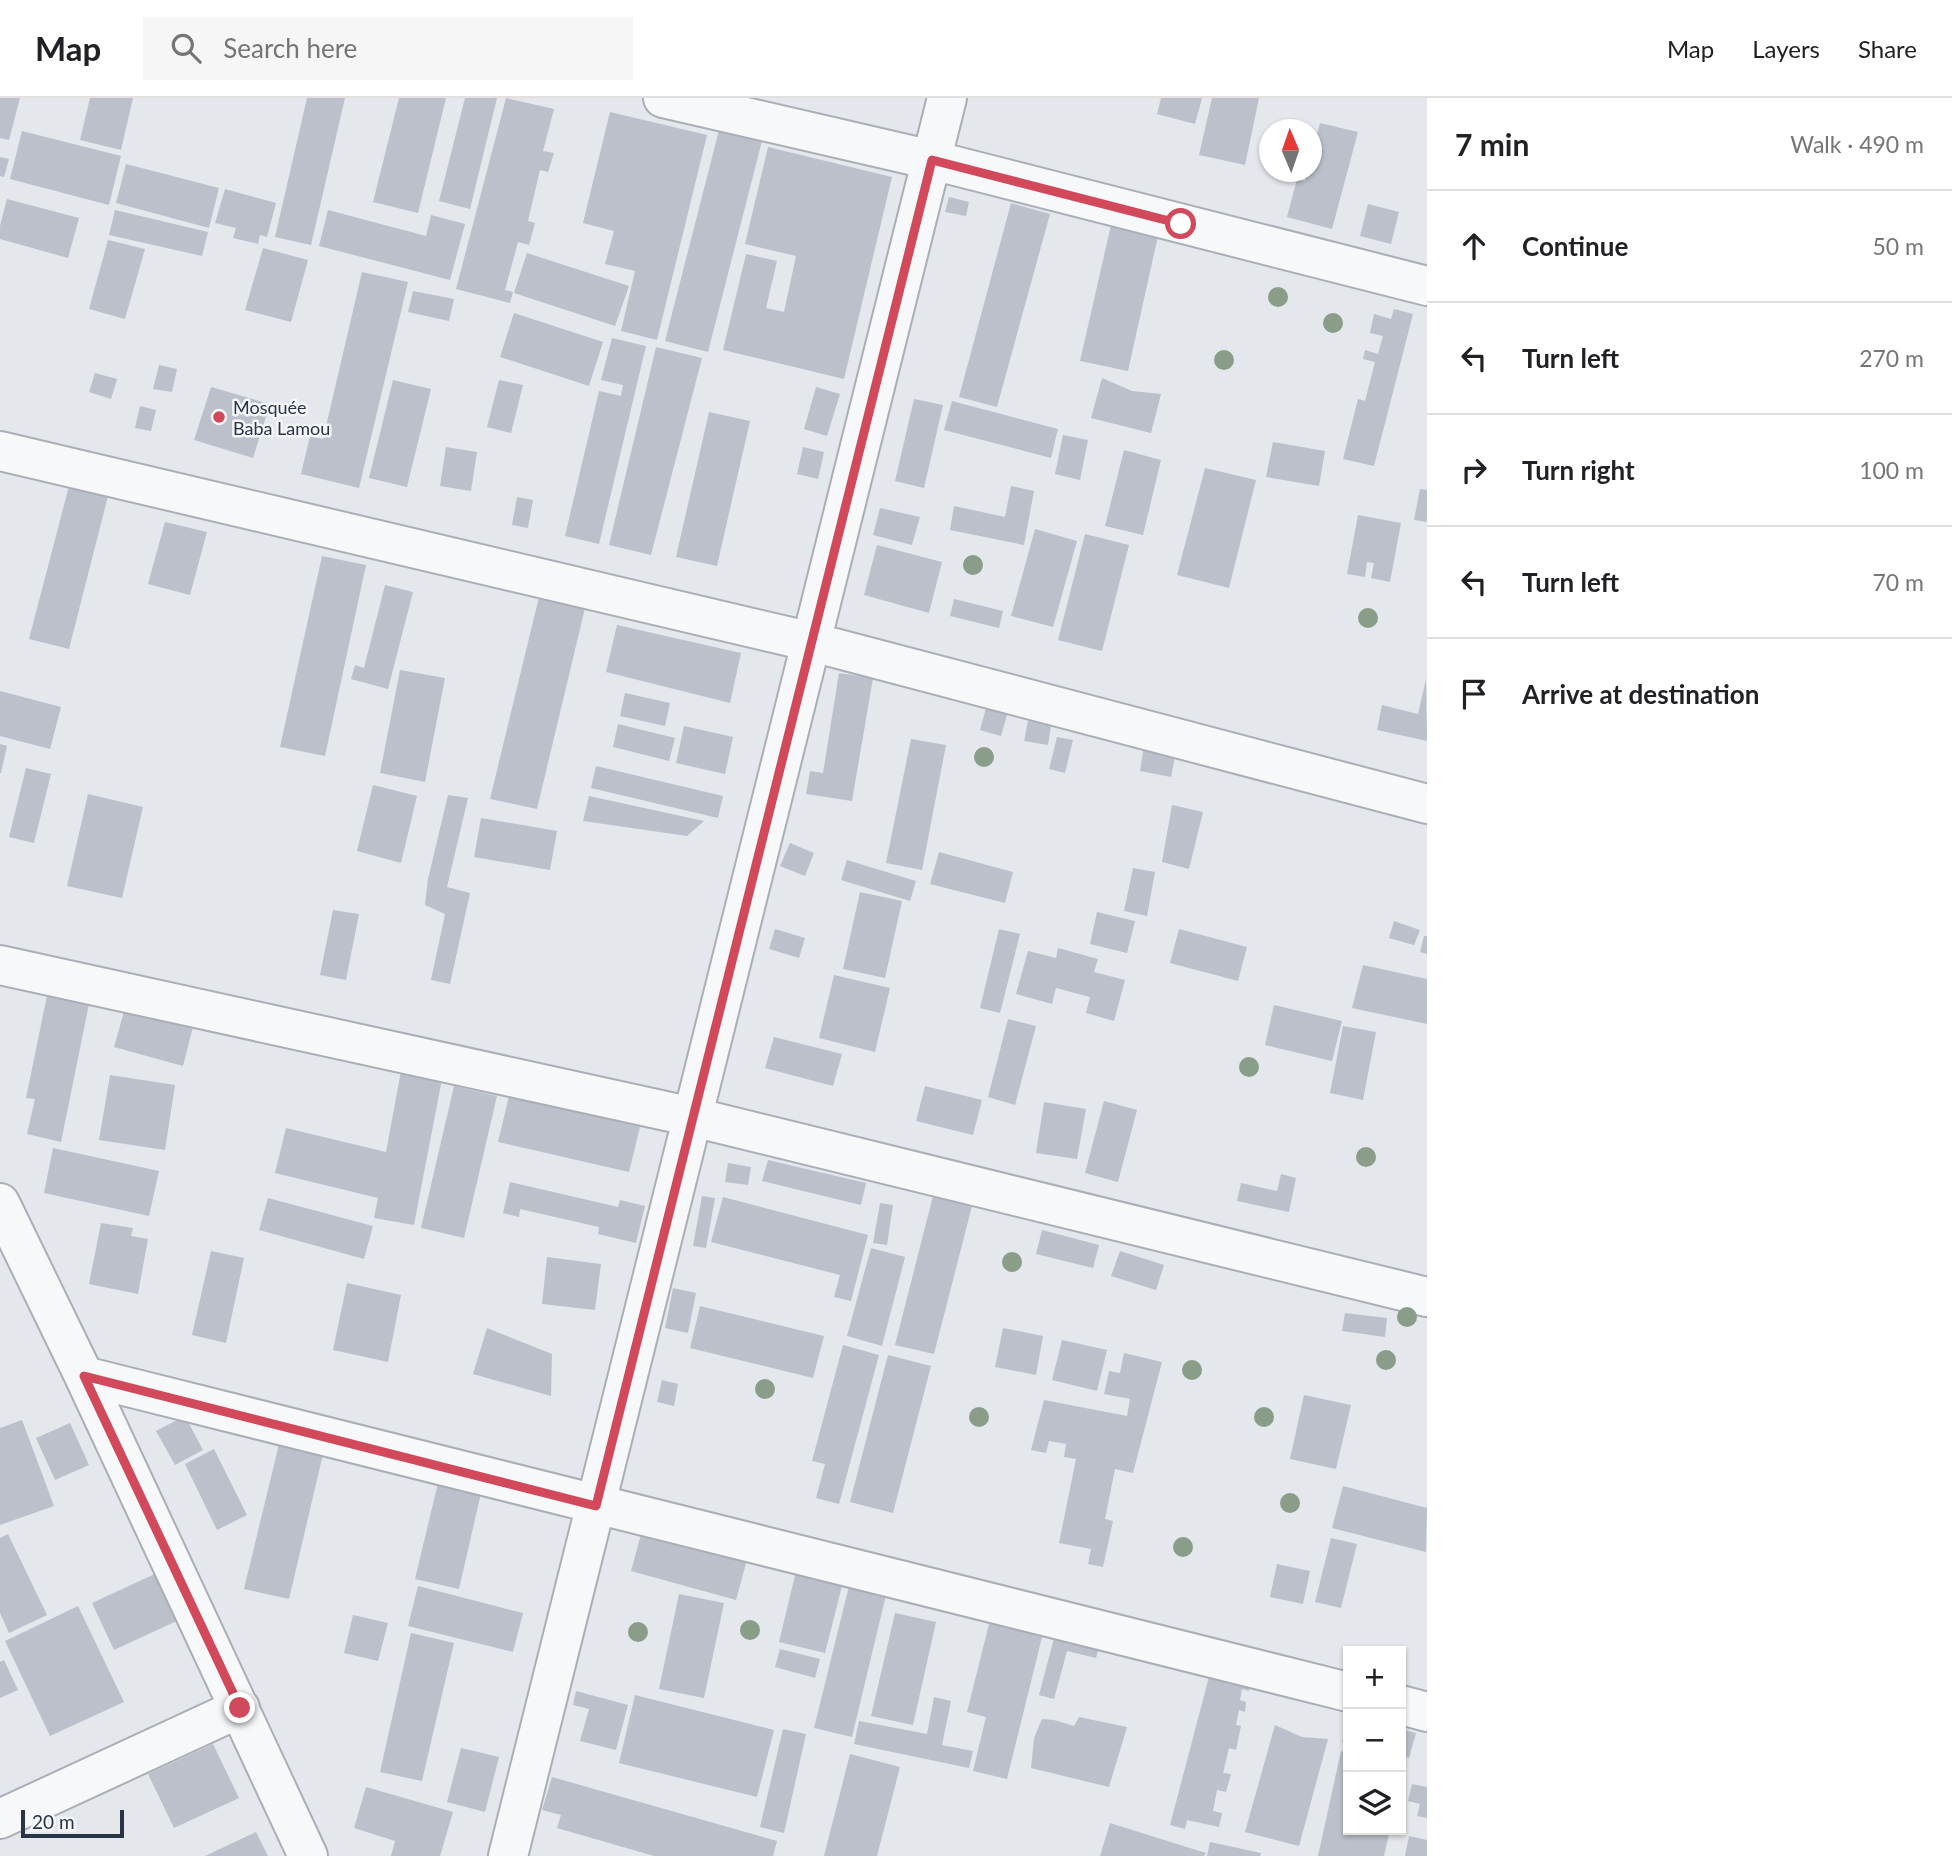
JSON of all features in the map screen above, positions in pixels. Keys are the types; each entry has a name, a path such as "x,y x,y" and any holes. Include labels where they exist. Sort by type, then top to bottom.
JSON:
{"street":[{"path":"663,98 932,160 1426,283"},
{"path":"508,1856 947,98"},
{"path":"0,451 812,642 1427,803"},
{"path":"0,965 693,1117 1427,1297"},
{"path":"0,1203 84,1376 308,1856"},
{"path":"84,1376 1343,1691"},
{"path":"1406,1706 1427,1712"},
{"path":"0,1819 240,1708"}],"building":[{"path":"0,98 20,98 9,140 0,138"},
{"path":"90,98 133,98 121,150 80,140"},
{"path":"307,98 345,98 311,245 275,237"},
{"path":"399,98 446,98 418,213 373,202"},
{"path":"465,98 497,98 470,209 439,201"},
{"path":"506,98 554,109 543,151 554,153 548,172 540,170 528,221 535,223 529,245 518,242 505,290 513,292 510,303 456,289"},
{"path":"1161,98 1202,98 1195,124 1157,114"},
{"path":"1212,98 1259,98 1245,165 1199,155"},
{"path":"610,112 707,135 657,340 621,331 635,271 605,264 614,231 583,223"},
{"path":"1322,123 1358,132 1332,229 1287,217 1296,182 1322,182"},
{"path":"719,130 762,141 708,352 665,341"},
{"path":"22,131 121,156 109,205 10,179"},
{"path":"768,147 892,177 844,379 723,350 746,254 777,261 766,308 784,312 796,256 745,244"},
{"path":"0,157 9,159 4,177 0,176"},
{"path":"126,164 219,188 209,228 116,203"},
{"path":"225,189 276,203 267,237 260,235 258,244 233,238 236,228 215,223"},
{"path":"949,197 969,202 966,216 945,212"},
{"path":"7,199 79,218 68,258 0,239 0,226"},
{"path":"1011,203 1050,214 997,407 959,397"},
{"path":"1368,204 1399,212 1391,244 1360,236"},
{"path":"115,210 208,232 202,256 109,235"},
{"path":"328,210 426,236 431,215 465,224 450,280 319,246"},
{"path":"1111,225 1158,236 1128,371 1080,361"},
{"path":"108,240 145,249 125,319 89,309"},
{"path":"263,248 308,260 291,322 245,310"},
{"path":"527,253 629,286 615,326 514,293"},
{"path":"362,272 408,282 359,488 301,474 310,436 323,439"},
{"path":"413,291 454,299 449,321 408,312"},
{"path":"1394,309 1413,314 1374,466 1343,459 1358,399 1365,401 1375,362 1363,359 1365,350 1378,354 1383,336 1370,333 1374,314 1391,319"},
{"path":"514,313 603,342 589,386 500,357"},
{"path":"612,338 646,346 599,544 565,536 599,391 621,396 623,385 601,380"},
{"path":"656,347 702,358 651,555 609,545"},
{"path":"159,365 177,369 172,392 153,389"},
{"path":"95,373 117,379 111,399 89,392"},
{"path":"1102,378 1132,391 1161,394 1151,433 1091,418"},
{"path":"393,380 431,389 407,487 369,478"},
{"path":"499,380 523,385 511,433 487,427"},
{"path":"211,387 270,404 253,458 194,440"},
{"path":"816,387 840,394 827,436 804,429"},
{"path":"914,399 943,405 924,488 895,481"},
{"path":"952,401 1058,429 1051,458 944,430"},
{"path":"140,406 156,410 151,431 135,428"},
{"path":"709,412 750,421 717,566 676,557"},
{"path":"1063,435 1088,440 1080,480 1055,474"},
{"path":"1273,442 1325,451 1319,486 1266,477"},
{"path":"446,447 477,452 471,491 440,486"},
{"path":"803,447 824,452 818,479 797,474"},
{"path":"1124,450 1161,460 1143,535 1105,526"},
{"path":"1205,468 1256,480 1229,588 1177,575"},
{"path":"69,486 108,496 69,649 29,639"},
{"path":"1011,486 1034,491 1024,545 950,530 954,506 1005,517"},
{"path":"1420,489 1427,490 1427,522 1414,520"},
{"path":"517,497 533,500 528,528 512,525"},
{"path":"880,508 920,517 912,545 873,535"},
{"path":"1358,515 1401,523 1390,582 1371,578 1374,563 1367,562 1365,577 1347,574"},
{"path":"165,522 207,532 190,595 148,584"},
{"path":"1035,529 1077,541 1053,627 1011,616"},
{"path":"1085,534 1129,545 1102,651 1058,640"},
{"path":"877,545 942,562 929,613 864,595"},
{"path":"322,556 366,565 325,756 280,747"},
{"path":"385,585 413,592 388,689 351,679 355,665 364,668"},
{"path":"539,597 585,608 537,809 490,799"},
{"path":"954,599 1003,611 999,628 950,616"},
{"path":"617,625 741,653 730,703 606,672"},
{"path":"400,670 445,678 425,782 380,773"},
{"path":"839,673 873,678 852,801 806,794 810,771 823,773"},
{"path":"1426,679 1427,741 1377,730 1382,705 1418,714"},
{"path":"0,691 61,707 50,749 0,736"},
{"path":"625,693 670,703 665,726 620,716"},
{"path":"989,697 1010,704 1001,736 980,730"},
{"path":"1028,721 1051,725 1048,745 1024,741"},
{"path":"618,724 675,738 669,761 613,747"},
{"path":"684,726 733,737 725,774 676,763"},
{"path":"1057,737 1073,740 1065,773 1049,769"},
{"path":"911,739 946,745 922,870 886,863"},
{"path":"0,744 7,746 1,773 0,773"},
{"path":"1144,746 1176,751 1171,777 1140,771"},
{"path":"596,766 723,796 718,818 591,788"},
{"path":"26,768 51,774 34,843 9,837"},
{"path":"373,785 417,796 401,863 357,851"},
{"path":"88,794 143,807 122,898 67,886"},
{"path":"448,795 468,798 447,887 470,893 450,984 431,980 445,914 425,905 428,879"},
{"path":"589,796 704,821 687,836 583,821"},
{"path":"1172,805 1203,812 1189,869 1162,862"},
{"path":"481,818 557,831 550,870 474,857"},
{"path":"790,843 814,853 805,876 780,866"},
{"path":"939,852 1013,872 1005,903 930,884"},
{"path":"847,860 916,881 910,901 841,880"},
{"path":"1133,868 1155,872 1147,916 1124,911"},
{"path":"860,892 902,901 885,978 843,969"},
{"path":"333,910 359,914 346,980 320,975"},
{"path":"1097,912 1135,921 1127,953 1090,944"},
{"path":"1394,921 1420,930 1414,945 1389,938"},
{"path":"775,929 805,938 799,958 769,949"},
{"path":"999,929 1020,934 1000,1013 980,1008"},
{"path":"1179,929 1247,947 1238,981 1170,963"},
{"path":"1424,936 1427,936 1427,954 1420,952"},
{"path":"1058,948 1098,959 1094,972 1125,980 1114,1021 1086,1013 1090,997 1056,988 1052,1004 1016,994 1028,951 1056,958"},
{"path":"1363,965 1427,979 1427,1024 1352,1008"},
{"path":"834,975 890,988 875,1052 819,1038"},
{"path":"49,986 91,994 61,1142 27,1134 35,1099 26,1098"},
{"path":"127,1001 195,1019 183,1066 114,1047"},
{"path":"1274,1005 1342,1021 1332,1061 1265,1045"},
{"path":"1008,1019 1036,1026 1015,1105 988,1097"},
{"path":"1343,1026 1376,1032 1363,1100 1330,1093"},
{"path":"774,1037 842,1054 833,1086 765,1068"},
{"path":"401,1071 442,1079 414,1225 374,1218 378,1198 275,1173 286,1128 386,1152"},
{"path":"110,1075 175,1085 165,1150 99,1140"},
{"path":"454,1086 497,1096 464,1238 421,1228"},
{"path":"925,1086 982,1100 973,1135 916,1121"},
{"path":"509,1096 640,1127 629,1172 498,1142"},
{"path":"1104,1101 1137,1110 1118,1182 1085,1173"},
{"path":"1044,1102 1086,1109 1077,1159 1036,1153"},
{"path":"53,1148 159,1171 149,1216 44,1193"},
{"path":"768,1160 866,1183 861,1205 762,1181"},
{"path":"728,1163 751,1167 748,1185 725,1182"},
{"path":"1281,1174 1296,1178 1289,1212 1237,1201 1241,1183 1277,1191"},
{"path":"510,1182 618,1207 620,1200 645,1206 636,1243 598,1234 599,1227 520,1209 519,1217 503,1213"},
{"path":"934,1192 973,1202 934,1354 895,1345"},
{"path":"702,1196 715,1198 706,1248 693,1246"},
{"path":"723,1197 868,1235 851,1301 834,1297 840,1275 711,1242"},
{"path":"268,1198 373,1226 364,1259 259,1230"},
{"path":"880,1203 893,1205 887,1245 873,1243"},
{"path":"101,1223 133,1228 131,1236 148,1239 138,1294 89,1284"},
{"path":"1042,1230 1099,1245 1093,1268 1036,1254"},
{"path":"871,1248 905,1257 882,1346 847,1336"},
{"path":"211,1251 244,1258 226,1343 192,1335"},
{"path":"1120,1251 1164,1265 1156,1290 1111,1276"},
{"path":"547,1257 601,1264 595,1310 542,1304"},
{"path":"347,1283 401,1295 388,1362 333,1350"},
{"path":"673,1288 696,1293 688,1333 665,1328"},
{"path":"700,1306 824,1336 813,1378 690,1348"},
{"path":"1345,1313 1387,1318 1385,1337 1342,1331"},
{"path":"487,1328 552,1354 551,1396 473,1374"},
{"path":"1003,1328 1043,1336 1036,1375 995,1367"},
{"path":"1062,1340 1107,1350 1097,1391 1052,1380"},
{"path":"843,1345 879,1355 839,1504 816,1498 825,1464 812,1461"},
{"path":"1124,1353 1162,1362 1133,1473 1115,1469 1105,1519 1113,1521 1103,1567 1088,1564 1091,1549 1059,1543 1076,1459 1064,1457 1066,1444 1049,1441 1046,1453 1031,1450 1044,1400 1127,1416 1130,1399 1104,1394 1109,1371 1120,1373"},
{"path":"888,1355 931,1366 893,1513 850,1502"},
{"path":"662,1380 678,1384 674,1406 657,1402"},
{"path":"1304,1395 1351,1405 1336,1469 1290,1459"},
{"path":"185,1416 203,1450 175,1465 156,1431"},
{"path":"22,1420 54,1506 0,1525 0,1428"},
{"path":"70,1423 89,1465 55,1480 36,1438"},
{"path":"280,1440 324,1450 289,1599 244,1589"},
{"path":"214,1449 247,1515 217,1530 185,1464"},
{"path":"438,1483 481,1493 459,1589 415,1579"},
{"path":"1343,1486 1427,1508 1426,1552 1332,1528"},
{"path":"643,1527 748,1556 736,1600 631,1571"},
{"path":"8,1534 47,1615 9,1633 0,1613 0,1538"},
{"path":"1331,1538 1357,1544 1341,1608 1315,1602"},
{"path":"1277,1564 1310,1571 1303,1604 1270,1597"},
{"path":"797,1567 844,1578 825,1653 779,1642"},
{"path":"159,1572 181,1619 114,1650 92,1603"},
{"path":"418,1586 523,1613 513,1652 408,1626"},
{"path":"849,1586 886,1595 852,1737 814,1728"},
{"path":"679,1594 724,1603 704,1698 659,1689"},
{"path":"78,1606 124,1702 50,1736 5,1641"},
{"path":"895,1613 936,1622 913,1725 871,1716"},
{"path":"353,1615 388,1623 378,1661 344,1653"},
{"path":"990,1620 1043,1633 1007,1779 973,1771 986,1717 967,1712"},
{"path":"1057,1627 1101,1639 1096,1658 1067,1651 1054,1699 1039,1695"},
{"path":"411,1633 454,1643 422,1781 380,1772"},
{"path":"780,1649 820,1659 815,1678 775,1667"},
{"path":"4,1660 18,1690 0,1698 0,1662"},
{"path":"1210,1673 1251,1679 1249,1691 1242,1689 1240,1700 1246,1702 1245,1712 1239,1710 1236,1725 1241,1726 1236,1750 1229,1748 1223,1773 1231,1774 1226,1792 1217,1790 1213,1811 1222,1813 1219,1827 1187,1820 1185,1829 1170,1825"},
{"path":"576,1691 628,1705 616,1750 580,1741 589,1709 573,1705"},
{"path":"635,1695 774,1730 757,1797 619,1763"},
{"path":"934,1697 951,1701 942,1745 973,1751 969,1768 854,1744 859,1721 927,1734"},
{"path":"1079,1717 1127,1727 1109,1787 1031,1768 1034,1738 1042,1719 1074,1726"},
{"path":"1275,1725 1302,1737 1328,1739 1299,1846 1245,1832"},
{"path":"783,1729 806,1734 784,1833 760,1827"},
{"path":"1406,1730 1416,1733 1409,1758 1406,1757"},
{"path":"213,1744 239,1798 174,1828 148,1774"},
{"path":"461,1748 499,1757 485,1812 447,1802"},
{"path":"1341,1751 1343,1835 1389,1835 1384,1856 1318,1856"},
{"path":"850,1754 900,1767 877,1856 824,1856"},
{"path":"552,1777 777,1841 773,1856 654,1856 557,1828 561,1815 542,1810"},
{"path":"1412,1784 1427,1787 1427,1818 1417,1816 1420,1804 1408,1801"},
{"path":"366,1787 453,1812 440,1856 391,1856 395,1841 354,1828"},
{"path":"1110,1823 1206,1853 1204,1856 1100,1856"},
{"path":"256,1832 268,1856 205,1856"},
{"path":"1409,1836 1427,1840 1427,1856 1405,1856"},
{"path":"1210,1842 1261,1853 1260,1856 1207,1856"}],"place":[{"name":"Mosquée Baba Lamou","path":"219,417"}],"route":[{"path":"240,1708 84,1376 596,1506 932,160 1181,224"}]}
